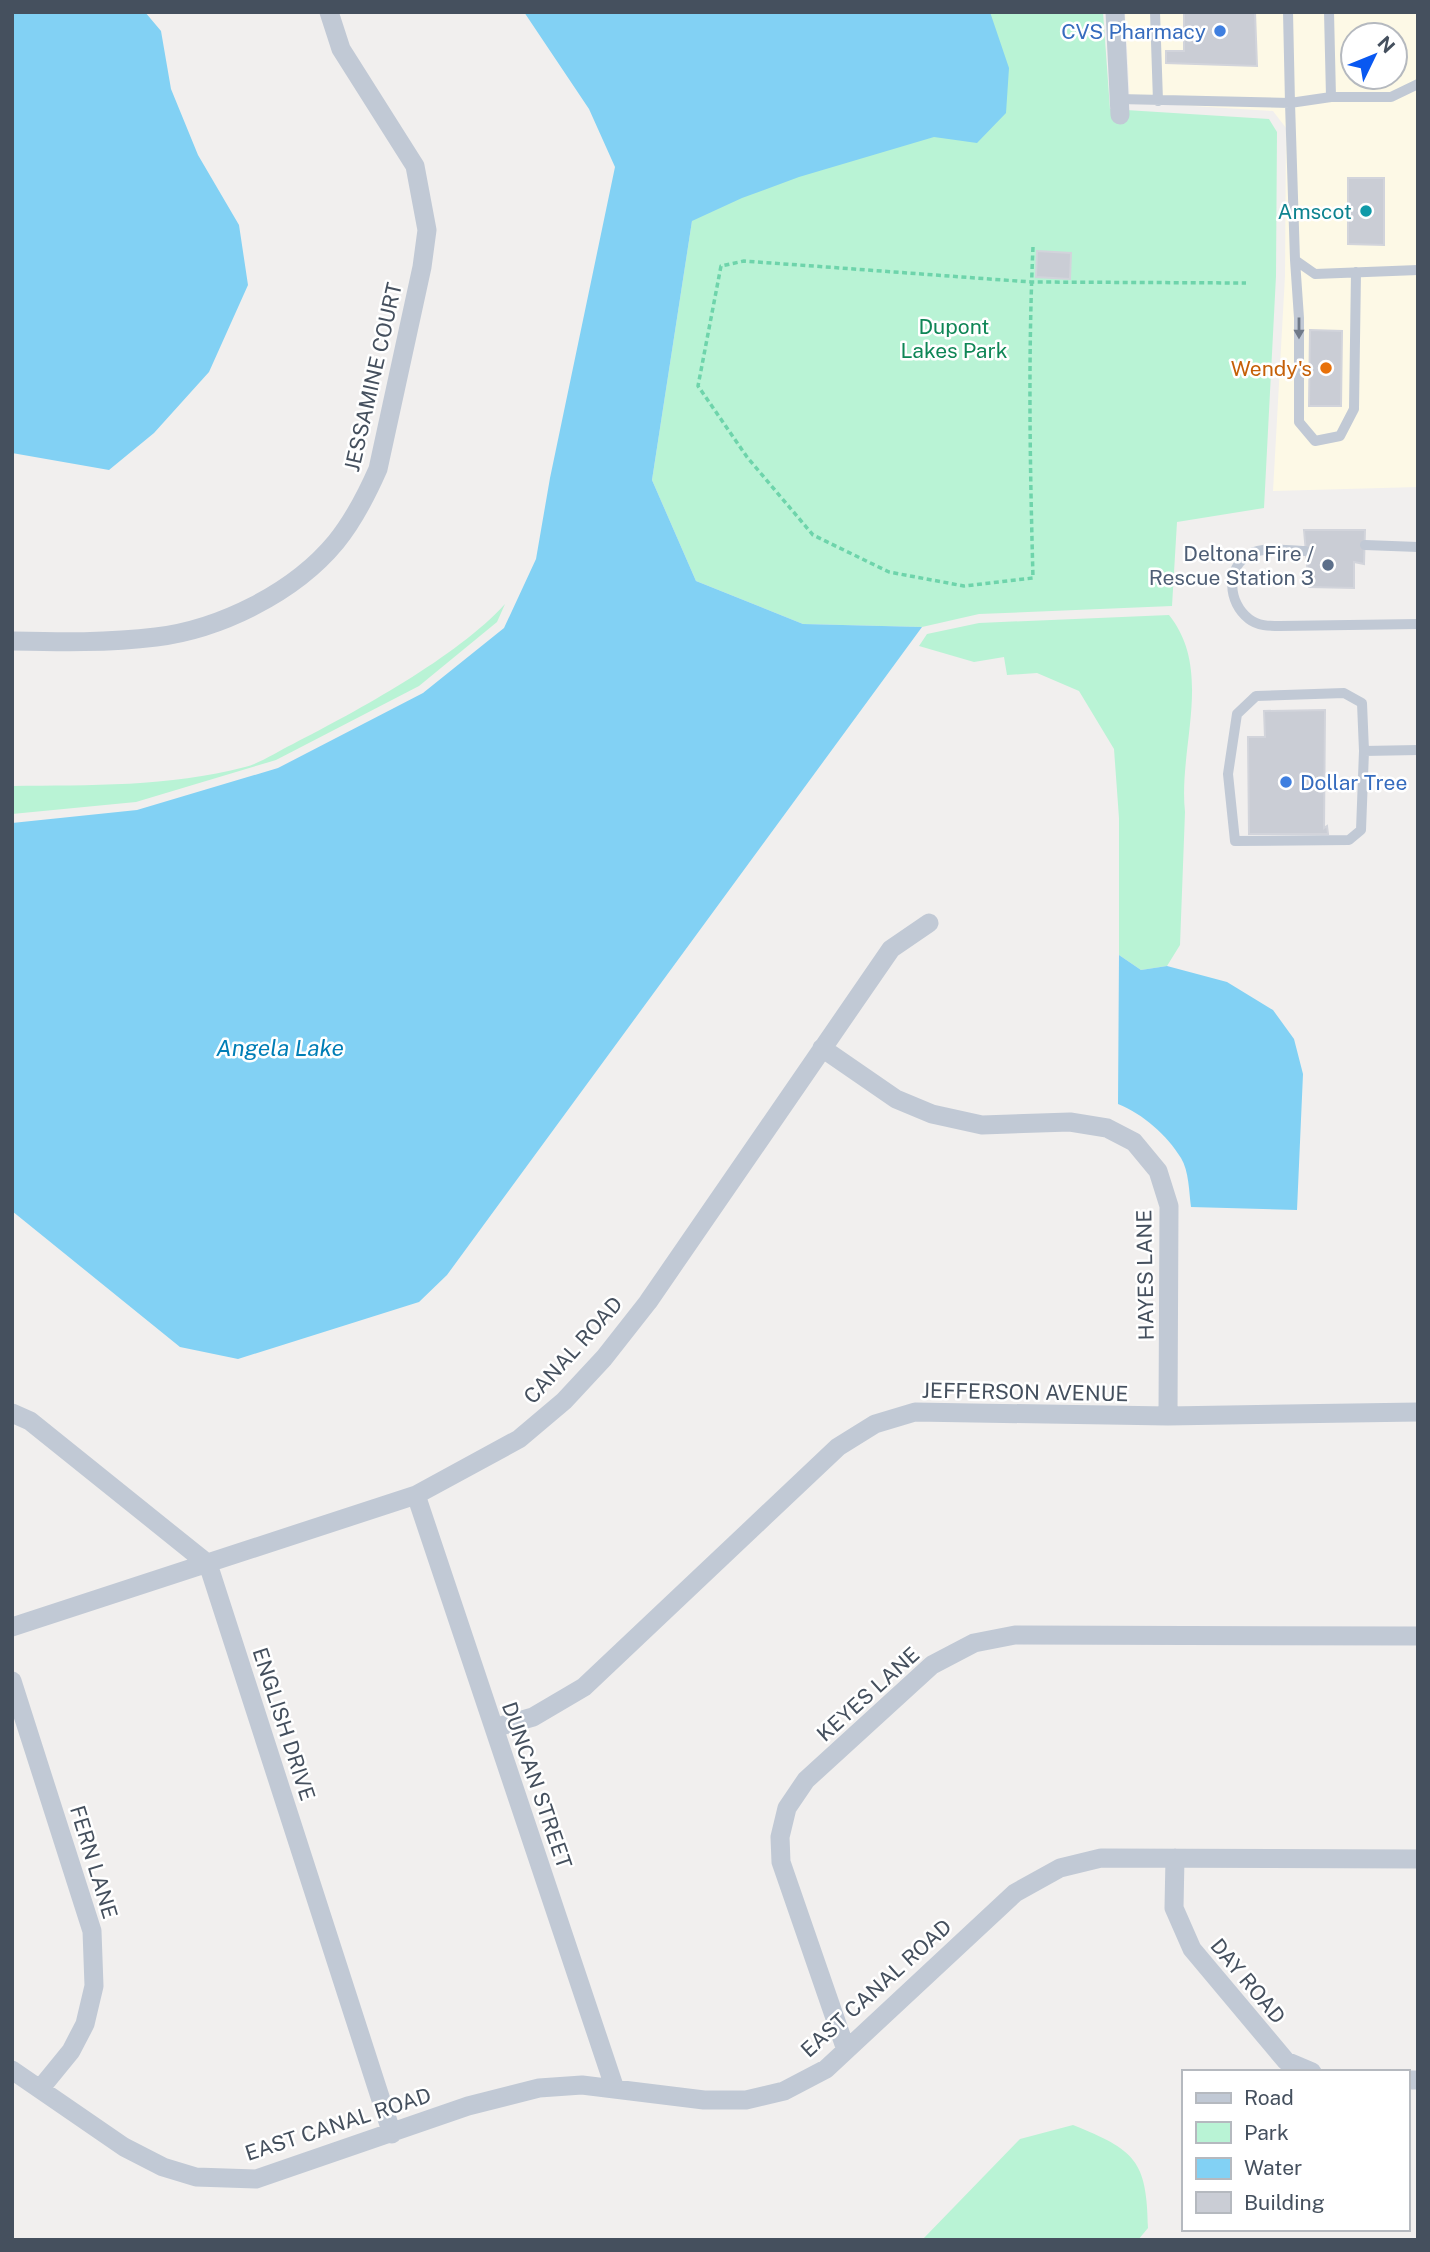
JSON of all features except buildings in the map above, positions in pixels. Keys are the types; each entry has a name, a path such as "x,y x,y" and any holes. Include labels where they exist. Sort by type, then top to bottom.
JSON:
{"street":[{"name":"JESSAMINE COURT","path":"12,641 94,642 158,637 216,623 292,583 336,542 368,492 378,469 422,267 427,230 415,166 341,49 329,12"},
{"path":"1115,12 1120,107"},
{"name":"CANAL ROAD","path":"12,1628 416,1495 519,1439 564,1401 604,1358 648,1302 891,949 929,923"},
{"name":"HAYES LANE","path":"822,1048 896,1099 932,1114 982,1125 1070,1122 1107,1128 1134,1142 1158,1171 1168,1206 1168,1416"},
{"name":"JEFFERSON AVENUE","path":"494,1728 533,1717 584,1687 838,1447 875,1424 915,1412 1168,1416 1418,1412"},
{"path":"12,1413 30,1421 208,1563"},
{"name":"DUNCAN STREET","path":"416,1495 615,2089"},
{"name":"ENGLISH DRIVE","path":"208,1563 392,2134"},
{"name":"KEYES LANE","path":"846,2050 781,1862 782,1828 787,1808 806,1780 932,1665 974,1643 1015,1635 1418,1636"},
{"name":"FERN LANE","path":"12,1681 92,1931 94,1986 85,2024 71,2051 40,2089"},
{"name":"EAST CANAL ROAD","path":"12,2070 124,2147 163,2167 196,2177 256,2179 468,2106 539,2088 582,2085 704,2100 746,2100 784,2091 825,2069 1015,1893 1060,1868 1101,1858 1418,1859"},
{"name":"DAY ROAD","path":"1175,1858 1174,1908 1192,1949 1286,2061 1307,2070"}],"lane":[{"path":"1155,12 1158,101"},
{"path":"1288,12 1294,260 1299,318 1299,422 1315,441 1340,436 1354,409 1356,272"},
{"path":"1329,12 1331,97"},
{"path":"1120,107 1158,101 1290,103 1331,97 1391,97 1418,84"},
{"path":"1294,260 1315,274 1418,270"},
{"path":"1365,545 1418,547"},
{"path":"1305,551 1262,551 1251,553 1240,562 1232,573 1231,589 1237,607 1249,620 1262,626 1418,624"},
{"path":"1344,693 1362,704 1364,751 1361,830 1349,839 1235,841 1230,762 1237,714 1256,696 1344,693"},
{"path":"1364,751 1418,750"}],"path":[{"path":"1033,247 1031,282 1028,378 1033,578 964,586 889,572 813,535 747,457 698,386 721,266 744,261 1031,282 1246,284"}],"shaded area":[{"path":"1125,12 1416,12 1418,487 1273,491 1285,276 1286,128 1273,111 1130,102"}],"green space":[{"name":"Dupont Lakes Park","path":"706,12 1103,12 1110,109 1269,119 1277,132 1276,276 1264,508 1177,522 1172,606 979,614 922,627 803,624 696,581 652,480 692,221"},
{"path":"505,604 497,622 419,686 276,760 136,802 12,814 12,786 158,782 216,774 257,763 405,682 461,644"},
{"path":"1169,615 1182,637 1189,660 1192,685 1184,787 1180,945 1167,966 1141,970 1119,955 1119,818 1114,749 1079,691 1037,673 1007,675 1004,657 974,662 919,646 927,634 979,623"},
{"path":"1073,2125 1111,2142 1124,2151 1140,2172 1145,2187 1148,2228 1138,2240 922,2240 1020,2139"}],"water":[{"path":"12,12 145,12 161,31 171,89 198,155 239,225 248,285 209,372 154,433 109,470 12,453"},
{"name":"Angela Lake","path":"524,12 990,12 1009,68 1006,113 977,143 934,137 799,177 742,198 692,221 652,480 696,581 803,624 922,627 447,1275 419,1302 238,1359 180,1347 12,1211 12,823 137,810 278,768 423,693 504,628 536,559 550,478 615,167 589,109"},
{"path":"1119,955 1141,970 1167,966 1227,982 1273,1010 1294,1039 1303,1074 1297,1210 1191,1207 1186,1169 1175,1149 1162,1133 1145,1119 1118,1104"}],"place":[{"name":"CVS Pharmacy","path":"1220,31"},
{"name":"Amscot","path":"1366,211"},
{"name":"Wendy's","path":"1326,368"},
{"name":"Deltona Fire / Rescue Station 3","path":"1328,565"},
{"name":"Dollar Tree","path":"1286,782"}]}
